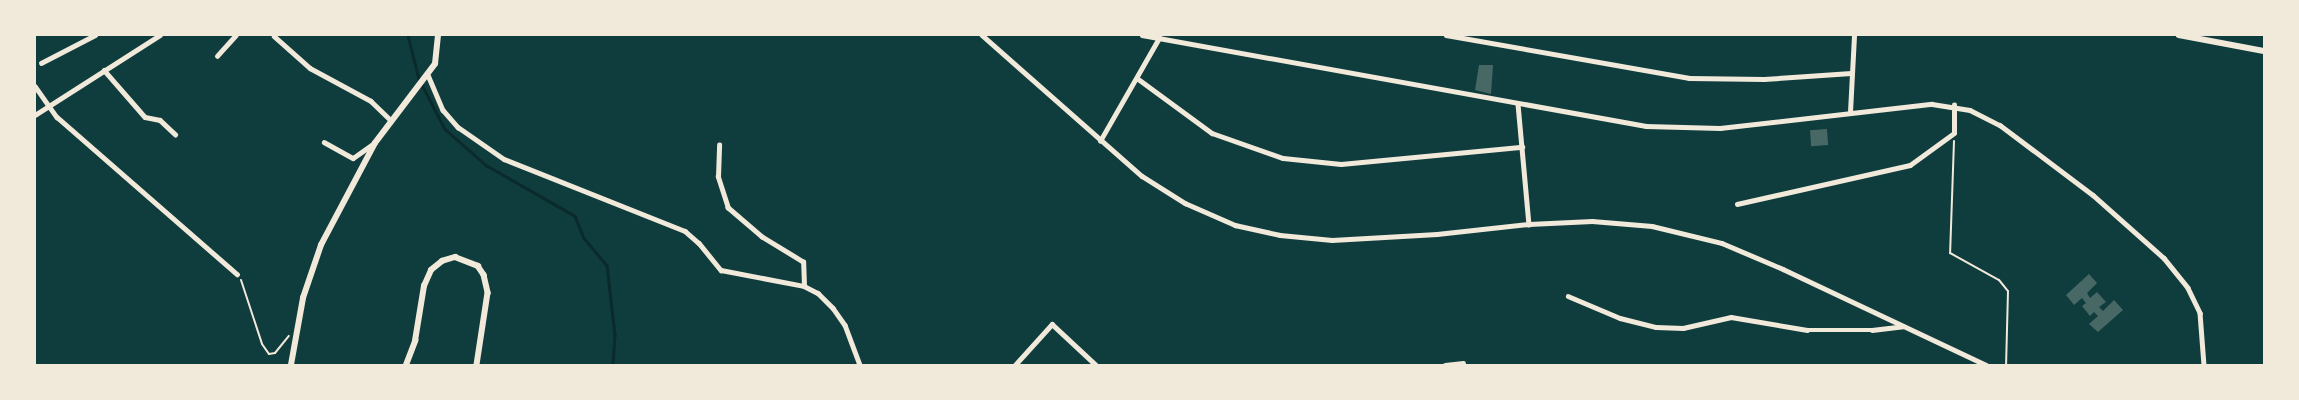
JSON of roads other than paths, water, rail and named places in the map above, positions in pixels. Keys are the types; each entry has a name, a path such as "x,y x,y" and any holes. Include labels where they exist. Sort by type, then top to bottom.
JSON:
{"street":[{"path":"41,63 95,35"},
{"path":"35,115 160,35"},
{"path":"217,56 236,35"},
{"path":"291,365 295,330 322,245 375,143 391,120 428,75 438,53 438,35"},
{"path":"982,35 1100,141 1142,176 1178,200 1222,220 1264,233 1315,240 1354,240 1529,224 1622,222 1688,233 1783,269 1986,365"},
{"path":"1142,35 1638,125 1685,129 1737,126 1932,104 1954,105 1978,113 2000,125 2093,195 2164,258 2188,288 2200,314 2204,365"},
{"path":"1175,41 1178,35"},
{"path":"1446,35 1689,78 1764,79 1851,73"},
{"path":"1850,112 1854,35"},
{"path":"2179,35 2264,51"},
{"path":"274,36 310,68 371,101 391,120"},
{"path":"1100,141 1159,38"},
{"path":"104,70 145,117 160,120 175,134"},
{"path":"428,75 443,110 458,127 504,159 685,231 699,243 721,270 804,286 818,294 833,308 845,326 860,365"},
{"path":"1137,78 1212,133 1283,158 1324,163 1363,162 1522,147"},
{"path":"35,86 57,117 237,274"},
{"path":"1518,104 1529,224"},
{"path":"1737,204 1910,165 1954,133 1954,105"},
{"path":"324,142 352,158 375,143"},
{"path":"719,146 718,177 728,208 762,237 803,262 804,286"},
{"path":"406,365 415,340 424,286 431,270 442,261 455,257 478,266 484,275 488,293 477,365"},
{"path":"1568,296 1620,318 1656,327 1683,328 1731,317 1807,330 1872,330 1905,326"},
{"path":"1015,365 1052,324 1096,365"},
{"path":"1446,365 1463,363"}],"waterway":[{"path":"408,35 419,79 445,129 486,165 575,216 584,238 607,265 615,335 613,365"}]}
